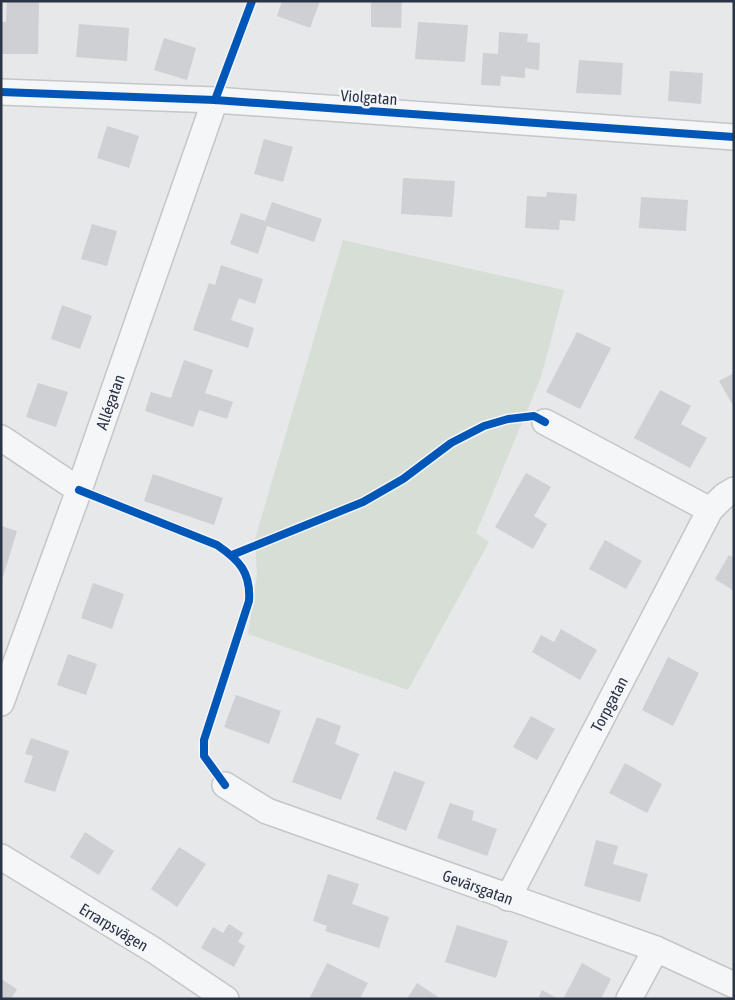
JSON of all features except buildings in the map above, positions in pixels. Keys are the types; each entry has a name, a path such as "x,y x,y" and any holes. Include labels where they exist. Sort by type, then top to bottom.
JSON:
{"street":[{"name":"Violgatan","path":"1,92 215,100 734,137"},
{"name":"Allégatan","path":"1,703 79,490 215,100"},
{"path":"545,422 710,510"},
{"path":"1,438 79,490"},
{"name":"Torpgatan","path":"508,898 710,510 724,496 734,490"},
{"name":"Gevärsgatan","path":"225,785 267,811 656,950 734,985"},
{"name":"Errarpsvägen","path":"1,857 155,951 226,999"},
{"path":"629,999 656,950"}],"shaded area":[{"path":"343,240 564,290 541,377 476,533 489,542 408,690 248,634 257,575 255,539"}],"cycle path":[{"path":"215,100 252,1"},
{"path":"1,92 215,100 734,137"},
{"path":"232,555 363,502 403,479 451,443 484,426 508,419 534,416 545,422"},
{"path":"79,490 217,545 232,556 246,574 249,601 204,740 204,756 225,785"}]}
